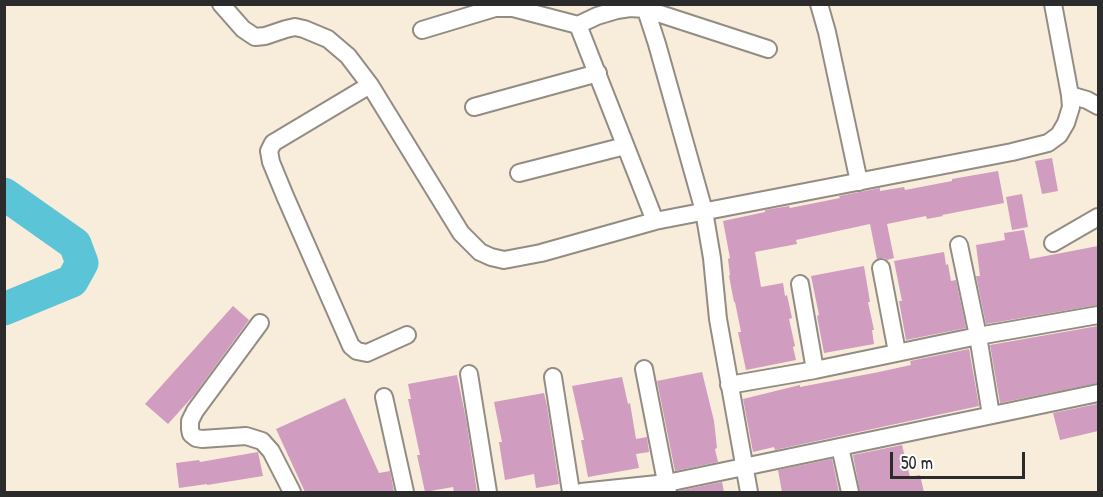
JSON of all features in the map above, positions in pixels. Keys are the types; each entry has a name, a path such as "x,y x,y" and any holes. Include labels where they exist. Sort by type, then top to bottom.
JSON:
{"street":[{"path":"221,4 243,29 255,37 295,27 328,39 348,56 370,85 461,233 480,252 504,260 541,253 655,220 859,182 1048,143 1059,135 1071,108 1053,4"},
{"path":"819,4 859,182"},
{"path":"645,7 704,211 712,258 718,319 749,492"},
{"path":"422,30 495,8 513,8 578,25 617,10 645,7 768,48"},
{"path":"578,25 655,220"},
{"path":"474,107 598,73"},
{"path":"370,85 273,143 269,151 271,162 285,196 351,346 357,351 367,353 407,335"},
{"path":"1070,95 1098,106"},
{"path":"519,173 625,146"},
{"path":"1053,243 1098,217"},
{"path":"959,245 978,336 991,415"},
{"path":"881,268 897,352"},
{"path":"800,284 815,370"},
{"path":"729,385 1098,315"},
{"path":"260,323 195,411 190,421 190,429 191,434 202,439 246,436 262,441 271,451 292,492"},
{"path":"644,369 667,488"},
{"path":"469,374 488,492"},
{"path":"554,377 571,492"},
{"path":"581,492 667,488 745,467 1098,393"},
{"path":"384,397 405,492"},
{"path":"840,447 850,492"}],"building":[{"path":"1052,158 1058,191 1042,194 1035,161"},
{"path":"998,171 1004,203 927,219 926,216 887,224 894,258 877,259 870,224 796,240 797,244 755,252 761,287 783,283 792,318 789,319 796,360 746,370 738,332 741,332 729,276 728,259 730,258 723,221 765,212 765,210 789,206 790,208 880,188 880,191 904,187 905,190"},
{"path":"1022,194 1028,227 1012,230 1006,197"},
{"path":"1024,230 1030,259 1098,246 1098,305 986,324 976,276 980,276 976,245 1005,240 1004,233"},
{"path":"944,252 951,281 956,280 966,328 906,340 899,301 902,301 894,261"},
{"path":"864,266 874,344 824,353 811,276"},
{"path":"233,306 249,320 195,394 168,424 145,404"},
{"path":"1098,326 1098,383 1000,403 990,345"},
{"path":"969,349 979,406 775,450 774,447 753,452 743,399 800,385 800,387 911,365 910,361"},
{"path":"702,372 714,421 718,462 675,471 657,381"},
{"path":"457,375 477,492 454,492 453,487 425,492 408,399 411,399 408,384"},
{"path":"622,377 628,404 630,403 636,439 647,437 649,452 636,454 639,468 588,477 581,440 584,440 572,386"},
{"path":"544,393 559,484 536,488 534,474 505,480 499,442 502,442 494,402"},
{"path":"345,398 379,473 390,471 394,492 305,492 276,429"},
{"path":"1097,404 1098,431 1060,440 1053,413"},
{"path":"902,445 910,477 920,475 924,492 860,492 853,455"},
{"path":"258,452 263,476 179,488 176,463 199,460 200,462"},
{"path":"832,459 839,492 782,492 778,470"},
{"path":"722,482 724,492 678,492 678,491"}],"waterway":[{"path":"4,194 75,244 82,263 72,281 4,309"}]}
